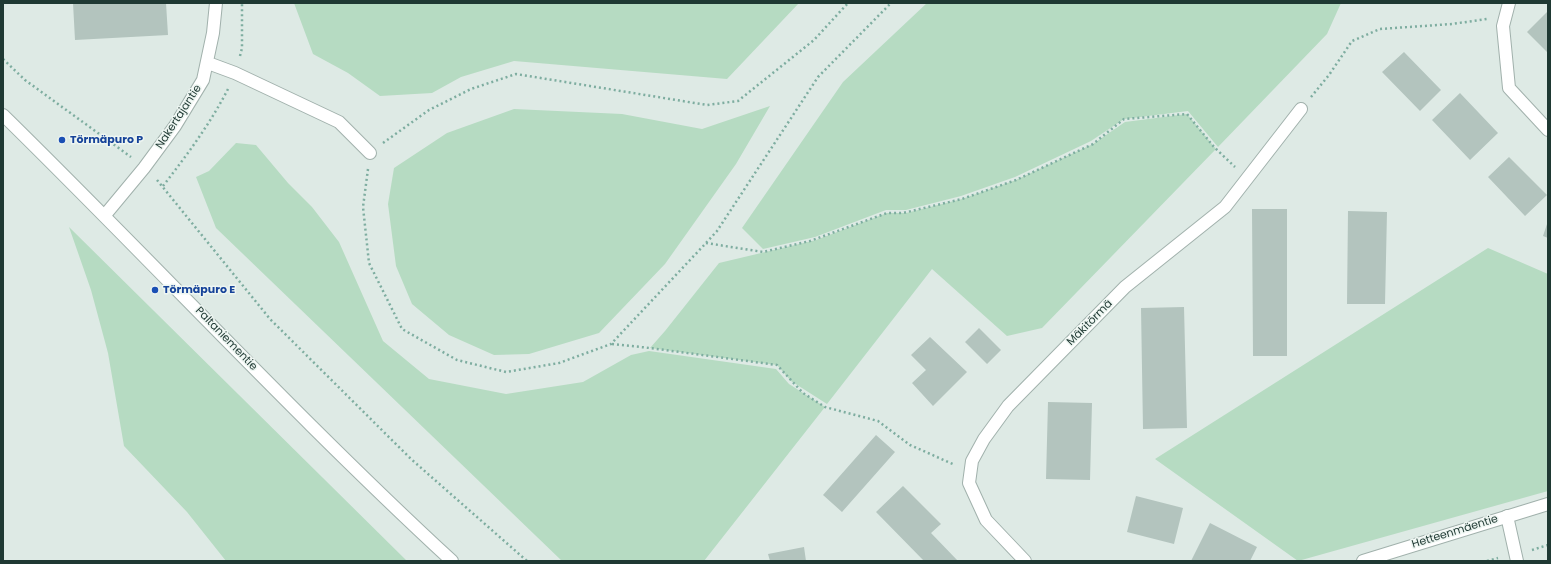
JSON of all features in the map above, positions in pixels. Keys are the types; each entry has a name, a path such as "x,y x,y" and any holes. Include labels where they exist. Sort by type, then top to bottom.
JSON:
{"street":[{"name":"Nakertajantie","path":"105,215 144,168 192,100 203,80 208,62 216,3"},
{"path":"1509,3 1504,26 1508,88 1548,130"},
{"path":"208,62 235,73 339,122 370,153"},
{"name":"Mäkitörmä","path":"1025,561 986,520 969,483 972,461 984,439 1008,406 1125,287 1225,207 1301,109"},
{"name":"Paltaniementie","path":"3,115 105,215 248,361 452,561"},
{"name":"Hetteenmäentie","path":"1363,561 1548,504"},
{"path":"1507,516 1517,561"}],"path":[{"path":"163,186 191,150 217,111 235,73 242,48 242,3"},
{"path":"848,3 814,40 738,101 707,105 516,74 471,89 429,110 370,153 363,208 369,263 402,329 457,360 506,372 559,363 612,344 777,365 803,393 824,407 878,421 910,445 953,466 972,461"},
{"path":"612,344 717,231 818,77 891,3"},
{"path":"1301,109 1329,75 1352,42 1380,29 1452,24 1505,16"},
{"path":"3,59 25,80 125,152 163,186 270,319 411,459 527,561"},
{"path":"706,243 763,252 810,241 887,213 903,213 962,199 1016,180 1093,144 1124,119 1186,114 1214,147 1247,178"}],"green space":[{"path":"294,3 799,3 727,79 514,61 461,77 432,93 380,96 348,73 313,54"},
{"path":"927,3 1341,3 1327,34 1218,147 1188,111 1124,119 1091,141 1015,177 961,196 906,210 886,210 815,237 763,249 742,228 843,82"},
{"path":"770,106 736,164 665,264 599,333 529,354 494,355 449,335 412,304 396,266 388,204 394,168 447,133 514,109 622,114 702,129"},
{"path":"1187,114 1216,149 1042,328 1007,336 932,269 827,404 791,381 777,365 650,348 719,263 816,240 887,213 906,213 962,199 1016,180 1093,144 1125,122"},
{"path":"236,143 256,145 288,183 312,207 339,242 383,341 429,379 506,394 583,382 631,355 649,351 776,369 789,384 825,407 704,561 562,561 216,228 196,177 209,171"},
{"path":"69,227 407,561 226,561 187,512 124,446 108,353 91,290"},
{"path":"1488,248 1548,274 1548,491 1298,561 1155,459"}],"building":[{"path":"73,3 166,3 168,35 75,40"},
{"path":"1548,11 1548,53 1527,32"},
{"path":"1404,52 1441,90 1420,111 1382,72"},
{"path":"1460,93 1498,133 1470,160 1432,120"},
{"path":"1509,157 1547,195 1525,216 1488,177"},
{"path":"1252,209 1287,209 1287,356 1253,356"},
{"path":"1348,211 1387,212 1385,304 1347,304"},
{"path":"1548,221 1548,238 1543,236"},
{"path":"1184,307 1187,428 1143,429 1141,308"},
{"path":"979,328 1001,350 987,364 965,342"},
{"path":"930,337 967,372 933,406 912,383 926,370 911,355"},
{"path":"1048,402 1092,403 1090,480 1046,479"},
{"path":"876,435 895,452 842,512 823,495"},
{"path":"903,486 941,524 931,533 958,561 924,561 876,512"},
{"path":"1136,496 1183,508 1174,544 1127,532"},
{"path":"1210,523 1257,547 1250,561 1191,561"},
{"path":"804,547 806,561 770,561 768,554"}],"place":[{"name":"Törmäpuro P","path":"62,140"},
{"name":"Törmäpuro E","path":"155,290"}]}
